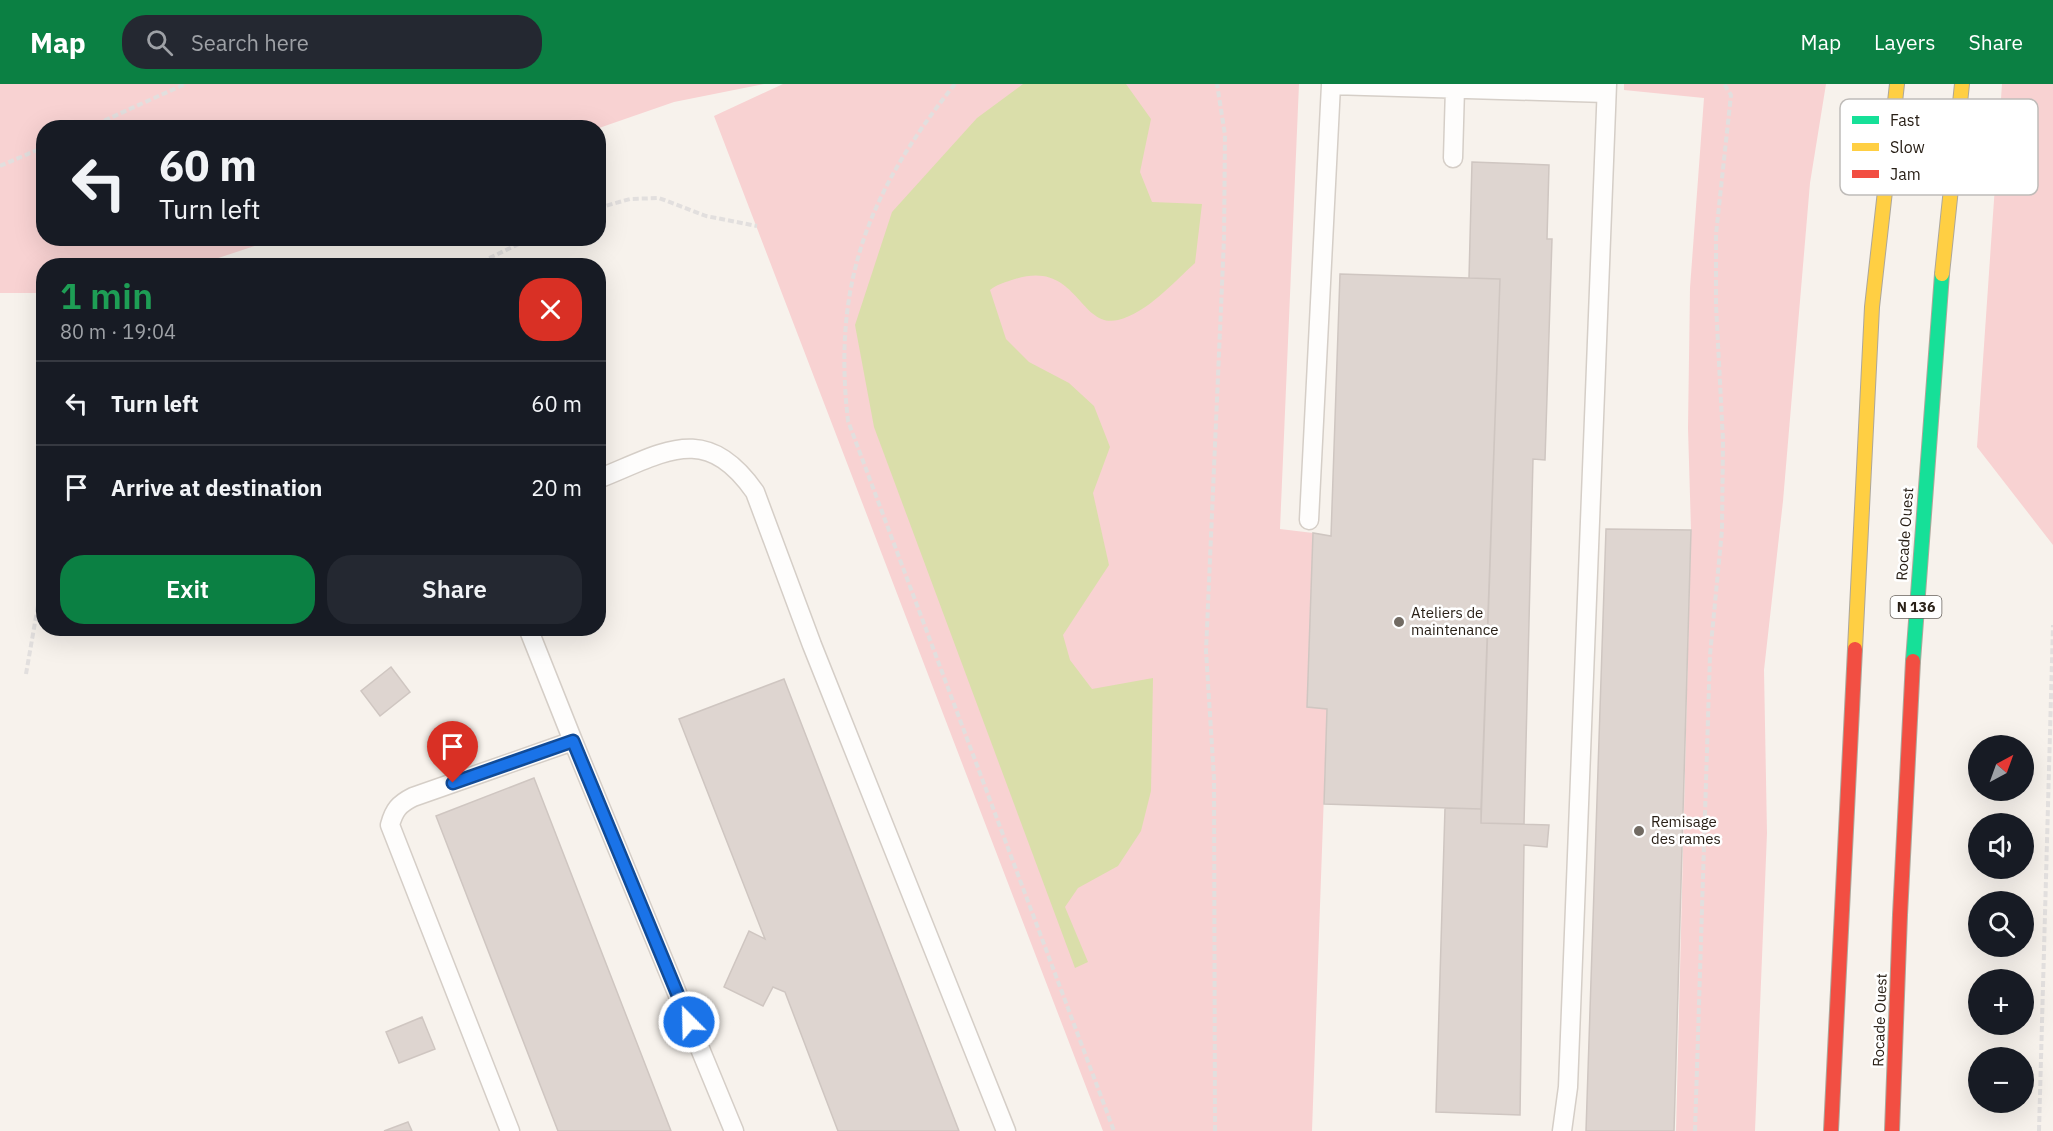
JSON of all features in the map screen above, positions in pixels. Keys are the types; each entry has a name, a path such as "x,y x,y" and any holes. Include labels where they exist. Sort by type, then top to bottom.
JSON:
{"highway":[{"path":"1895,99 1897,84"},
{"name":"Rocade Ouest","path":"1961,99 1962,84"},
{"path":"1831,1131 1872,307 1885,195"},
{"name":"Rocade Ouest","path":"1892,1131 1903,840 1918,585 1936,347 1951,195"}],"lane":[{"path":"1309,520 1331,85 1607,88 1569,1064 1562,1131"},
{"path":"1454,158 1455,88"},
{"path":"606,476 688,447 718,455 739,470 755,492 812,645 1006,1131"},
{"path":"531,636 734,1131"},
{"path":"510,1131 390,825 393,812 402,802 573,741"}],"path":[{"path":"106,120 185,84"},
{"path":"955,84 914,136 887,181 852,273 845,332 844,381 848,421 1114,1131"},
{"path":"1215,1131 1214,778 1206,651 1219,403 1224,239 1225,135 1217,84"},
{"path":"1695,1131 1710,655 1722,530 1723,440 1716,305 1716,234 1731,95 1724,84"},
{"path":"0,166 36,150"},
{"path":"606,206 630,199 659,198 706,216 757,226"},
{"path":"490,258 514,246"},
{"path":"26,674 36,617"},
{"path":"2039,1131 2053,625"}],"shaded area":[{"path":"0,84 764,84 674,102 606,126 606,120 36,120 36,246 255,246 218,258 36,258 36,293 0,293"},
{"path":"783,84 1299,84 1280,529 1313,533 1307,707 1327,709 1312,1131 1103,1131 714,116"},
{"path":"1023,84 1126,84 1151,119 1140,172 1152,202 1202,204 1195,263 1150,304 1129,316 1118,320 1105,320 1094,315 1065,286 1052,278 1036,275 1015,279 990,290 1006,339 1029,362 1069,383 1094,406 1110,447 1093,493 1109,565 1063,635 1070,660 1092,689 1153,678 1151,791 1141,831 1118,866 1078,888 1065,907 1088,962 1075,968 874,427 855,325 892,212 977,118"},
{"path":"1624,84 1826,84 1810,183 1783,501 1764,670 1767,833 1755,1131 1676,1131 1691,530 1688,428 1690,288 1704,98 1624,90"},
{"path":"2002,84 2053,84 2053,545 1977,447 1994,195 2038,195 2038,99 2001,99"}],"building":[{"path":"1472,162 1549,165 1547,239 1552,239 1545,460 1533,459 1524,824 1481,823 1500,279 1469,278"},
{"name":"Ateliers de maintenance","path":"1340,274 1500,279 1481,809 1324,804 1327,709 1307,707 1313,533 1331,536"},
{"name":"Remisage des rames","path":"1606,529 1691,530 1674,1131 1586,1131"},
{"path":"391,667 410,692 380,716 361,691"},
{"path":"784,679 959,1131 838,1131 785,992 773,987 763,1006 724,987 749,931 765,939 679,719"},
{"path":"534,778 671,1131 558,1131 436,816"},
{"path":"1445,808 1481,809 1481,823 1549,825 1547,847 1524,845 1520,1115 1436,1112"},
{"path":"422,1017 435,1049 399,1063 386,1032"},
{"path":"408,1122 412,1131 384,1131"}],"traffic: fast":[{"path":"1913,661 1942,274"}],"traffic: slow":[{"path":"1895,99 1897,84"},
{"path":"1960,99 1962,84"},
{"path":"1855,649 1872,307 1885,195"},
{"path":"1942,274 1950,195"}],"traffic: jam":[{"path":"1831,1131 1855,649"},
{"path":"1892,1131 1913,661"}],"place":[{"name":"Ateliers de maintenance","path":"1399,622"},
{"name":"Remisage des rames","path":"1639,831"}],"route":[{"path":"453,783 573,741 689,1022"}]}
